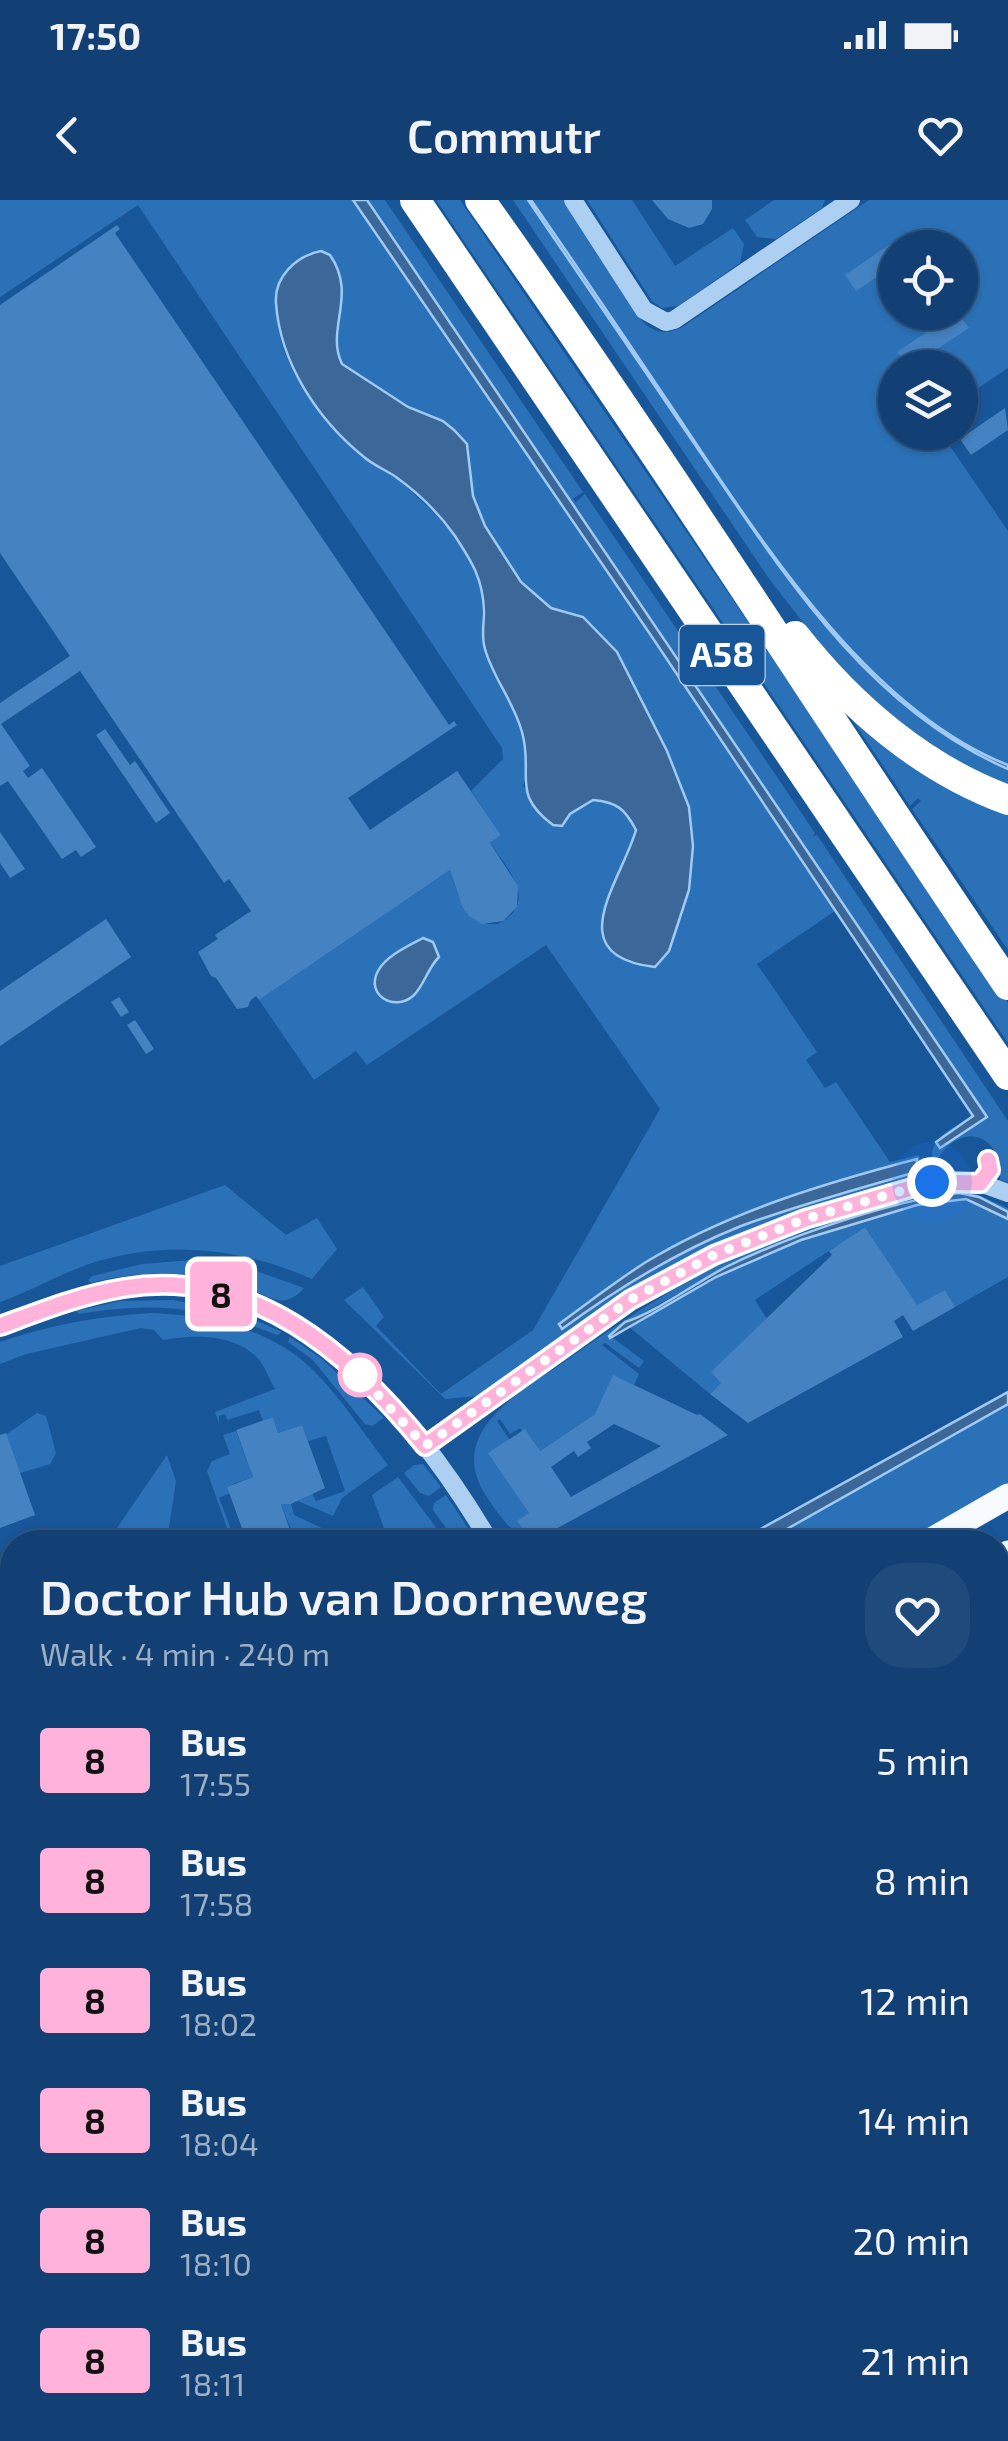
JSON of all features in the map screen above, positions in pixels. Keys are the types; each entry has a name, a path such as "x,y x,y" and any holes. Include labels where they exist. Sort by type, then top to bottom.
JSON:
{"highway":[{"name":"A58","path":"414,200 1008,1076"},
{"name":"A58","path":"480,200 712,536 1008,985"},
{"name":"A58","path":"712,536 819,664 870,715 923,757 971,785 1008,800"}],"main road":[{"path":"949,1530 1008,1496"}],"street":[{"path":"573,200 644,310 666,322 852,200"},
{"path":"425,1446 630,1300 714,1255 805,1219 932,1182 980,1183 1008,1192"},
{"path":"0,1326 78,1298 125,1288 167,1285 240,1299 300,1325 396,1411 425,1446 482,1530"}],"shaded area":[{"path":"0,200 353,200 650,634 892,996 835,911 757,964 817,1052 806,1060 825,1088 836,1082 890,1162 919,1155 922,1171 918,1177 801,1211 721,1241 608,1302 478,1396 445,1399 344,1300 363,1287 384,1317 376,1326 441,1394 533,1330 660,1109 546,945 367,1065 356,1051 314,1080 259,1000 450,870 465,908 477,920 498,924 517,906 519,896 512,874 490,843 501,835 471,791 503,759 502,748 138,205 0,297","holes":["321,251 340,272 338,336 342,364 408,407 443,421 467,444 473,496 485,526 521,582 551,608 583,617 617,652 689,807 693,846 689,890 655,967 626,961 609,893 630,852 636,830 620,805 593,800 570,814 562,826 523,786 528,751 517,717 486,651 481,584 473,563 436,515 304,386 288,360 277,322 280,285 301,258","916,1160 916,1172 794,1208 702,1243 640,1277 563,1329 559,1323 648,1261 712,1228 813,1189"]},
{"path":"353,200 367,200 987,1117 940,1148 936,1142 973,1116"},
{"path":"367,200 385,200 583,492 573,499 576,502 585,494 1008,1121 1008,1182 1000,1180 999,1162 985,1141 964,1137 952,1143 933,1169 936,1142 940,1148 986,1116"},
{"path":"436,200 460,200 1008,1003 1008,1043"},
{"path":"513,200 528,200 760,539 830,629 911,708 957,741 1008,769 1008,788 936,752 868,697 822,647 770,580"},
{"path":"528,200 740,509 818,612 907,703 956,739 1008,765 1008,769 958,743 912,711 832,633 763,544"},
{"path":"531,200 563,200 642,321 655,330 670,332 869,200 1008,200 1008,368 978,388 978,350 878,350 878,450 953,450 1008,531 1008,765 957,740 910,706 866,666 825,621 751,524"},
{"path":"587,200 632,200 675,266 733,228 744,244 740,263 678,306 662,308 652,301"},
{"path":"774,200 825,200 822,208 776,239 757,237 745,220"},
{"path":"321,251 330,255 341,284 337,338 342,364 408,407 443,421 467,444 473,496 485,526 521,582 551,608 583,617 617,652 667,751 689,807 693,846 689,890 669,951 655,967 626,960 609,948 602,933 610,893 636,830 632,823 614,805 593,800 570,814 562,826 553,825 540,814 527,793 522,732 485,649 483,600 471,563 428,504 396,477 371,463 331,426 293,368 279,325 276,294 288,269"},
{"path":"835,694 1008,809 1008,950 912,809 921,801 918,798 910,806"},
{"path":"423,938 433,942 439,957 420,987 406,1001 384,999 375,987 378,971 392,956"},
{"path":"973,1117 938,1140 948,1131"},
{"path":"917,1159 916,1172 784,1211 693,1247 604,1299 562,1329 559,1324 646,1262 710,1228 812,1189"},
{"path":"225,1185 286,1235 317,1218 337,1249 312,1279 228,1254 200,1250 143,1252 86,1265 0,1302 0,1266"},
{"path":"958,1193 895,1207 801,1236 724,1268 625,1323 611,1338 618,1334 613,1338 644,1361 639,1368 605,1343 602,1345 639,1374 634,1385 613,1376 598,1412 537,1453 520,1428 510,1434 500,1419 497,1421 509,1439 530,1513 518,1522 523,1530 514,1530 485,1494 475,1471 475,1451 494,1416 528,1386 656,1301 753,1249 897,1200 899,1203"},
{"path":"959,1193 979,1197 1008,1212 1008,1219 966,1199 917,1205 801,1240 716,1277 609,1336 625,1322 726,1267 779,1244 903,1203"},
{"path":"960,1193 976,1194 1008,1208 1008,1212 979,1197"},
{"path":"966,1199 1008,1219 1008,1277 955,1307 945,1290 917,1306 865,1227 755,1300 767,1319 710,1394 630,1327 716,1277 801,1240 926,1202"},
{"path":"193,1260 256,1271 304,1288 292,1298 281,1300 232,1283 180,1274 144,1274 91,1283 88,1280 142,1264"},
{"path":"173,1300 239,1313 282,1332 277,1335 227,1318 180,1309 132,1308 79,1314 76,1311 120,1301"},
{"path":"151,1313 232,1325 288,1350 327,1385 388,1465 342,1498 333,1516 298,1501 312,1493 316,1501 345,1491 326,1436 308,1441 302,1425 278,1433 273,1417 263,1421 259,1410 227,1420 225,1414 219,1416 219,1423 215,1412 275,1389 260,1361 228,1341 202,1337 163,1340 154,1330 141,1328 26,1354 0,1364 0,1342 74,1322"},
{"path":"290,1337 322,1359 384,1418 372,1426 365,1424 312,1359 288,1342"},
{"path":"1008,1392 1008,1404 785,1530 759,1530"},
{"path":"1008,1404 1008,1483 928,1530 785,1530"},
{"path":"37,1413 46,1416 56,1453 50,1464 17,1474 4,1436"},
{"path":"236,1431 253,1477 233,1484 230,1493 219,1498 231,1530 228,1530 207,1471 212,1461 230,1454 223,1435"},
{"path":"167,1455 176,1481 170,1530 117,1528"},
{"path":"423,1464 441,1487 429,1496 420,1493 404,1473"},
{"path":"398,1477 438,1530 385,1530 372,1495"},
{"path":"446,1495 469,1530 447,1530 433,1510 434,1503"},
{"path":"281,1504 291,1504 294,1515 326,1530 291,1530"}],"building":[{"path":"652,200 712,200 712,209 703,224 689,228 668,219"},
{"path":"117,225 120,229 115,233 449,725 454,721 457,725 348,798 370,830 457,771 501,835 490,843 518,886 517,907 503,921 482,924 469,916 450,870 259,1000 256,996 248,1007 237,1009 198,952 218,939 215,935 251,911 229,879 224,883 80,671 1,724 30,766 23,771 28,778 42,768 96,847 81,857 76,850 62,859 8,781 0,786 0,703 70,656 0,553 0,305"},
{"path":"878,252 878,276 856,291 845,275"},
{"path":"930,330 966,330 935,350 900,350"},
{"path":"1005,408 1008,430 971,455 968,450 978,450 978,427"},
{"path":"105,729 130,765 135,761 170,813 156,823 96,735"},
{"path":"0,832 25,869 10,878 0,863"},
{"path":"106,919 131,957 0,1046 0,991"},
{"path":"119,997 129,1012 121,1017 111,1002"},
{"path":"135,1020 154,1049 146,1054 127,1025"},
{"path":"865,1227 917,1305 945,1290 955,1307 913,1331 903,1315 894,1321 903,1337 748,1423 710,1394 721,1383 711,1372 832,1255 829,1251"},
{"path":"613,1375 700,1414 728,1435 554,1530 523,1530 517,1521 529,1513 488,1453 525,1429 540,1451 595,1414","holes":["614,1424 661,1446 571,1497 551,1467 574,1451 578,1457 591,1448 587,1442"]},
{"path":"273,1417 278,1433 302,1425 325,1488 291,1504 281,1504 290,1530 243,1530 227,1487 253,1477 236,1430"},
{"path":"6,1433 35,1515 0,1528 0,1435"}],"bus line":[{"name":"8","path":"0,1326 78,1298 125,1288 167,1285 209,1290 300,1325 357,1372 425,1446 630,1300 714,1255 805,1219 932,1182 980,1183 988,1176 988,1160"}],"route":[{"path":"360,1375 357,1372 425,1446 630,1300 714,1255 805,1219 932,1182"}]}
